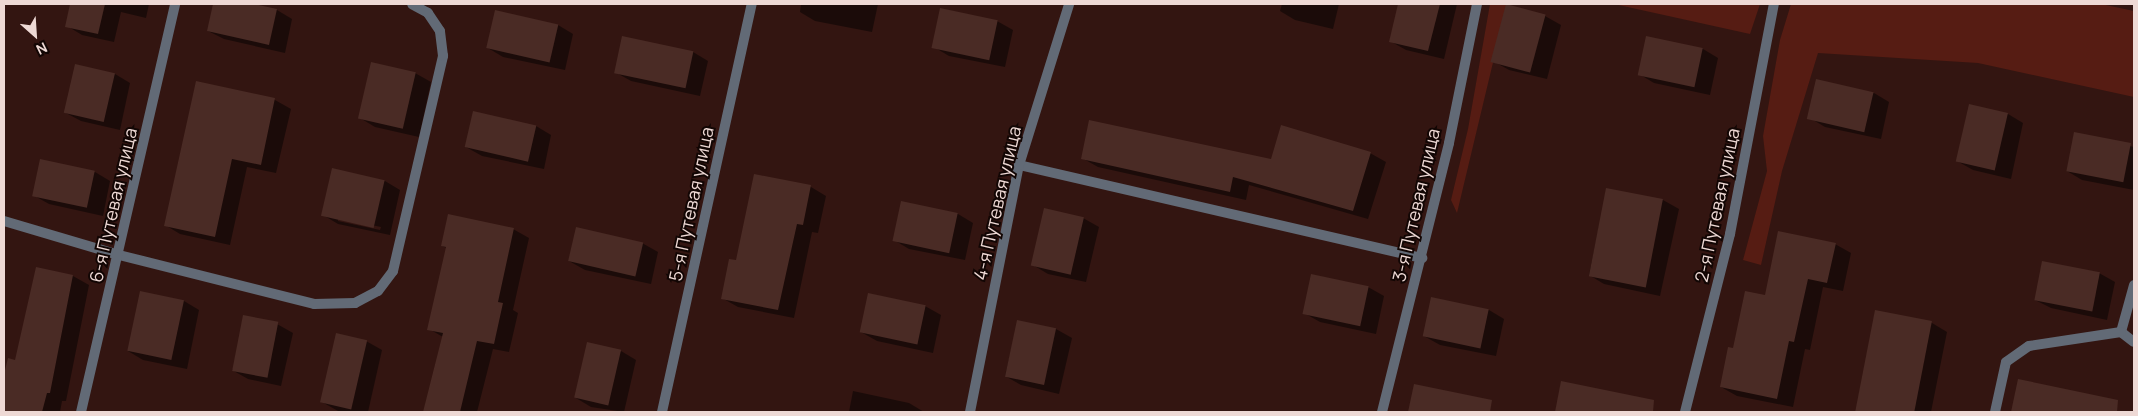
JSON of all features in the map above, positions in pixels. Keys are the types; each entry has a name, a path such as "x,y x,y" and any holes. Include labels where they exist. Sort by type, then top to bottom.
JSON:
{"street":[{"name":"6-я Путевая улица","path":"81,412 119,255 175,4"},
{"path":"4,221 119,255 314,304 355,303 378,291 394,271 443,56 440,31 428,12 412,4"},
{"name":"5-я Путевая улица","path":"662,412 752,4"},
{"name":"4-я Путевая улица","path":"970,412 1018,165 1069,4"},
{"name":"3-я Путевая улица","path":"1382,412 1422,258 1476,4"},
{"name":"2-я Путевая улица","path":"1686,412 1730,234 1774,4"},
{"path":"1018,165 1422,258"},
{"path":"2122,332 2134,285"},
{"path":"1995,412 2006,362 2029,346 2122,332 2134,342"}],"shaded area":[{"path":"1490,4 1507,4 1457,213 1451,200 1468,129"},
{"path":"1614,4 1760,4 1750,34"},
{"path":"1791,4 2101,4 2134,11 2134,97 1978,63 1818,53 1782,171 1761,265 1743,260 1767,171 1763,136 1780,40"}],"building":[{"path":"70,4 105,4 98,34 65,27"},
{"path":"213,4 254,4 277,9 269,45 207,31"},
{"path":"1398,4 1440,4 1428,51 1389,42"},
{"path":"1506,4 1546,15 1530,73 1490,62"},
{"path":"940,8 998,20 989,60 931,48"},
{"path":"495,10 558,25 550,63 486,48"},
{"path":"622,36 693,51 686,88 614,73"},
{"path":"1646,36 1703,48 1694,87 1638,75"},
{"path":"371,62 416,72 403,129 358,119"},
{"path":"75,64 115,73 104,122 64,113"},
{"path":"1816,79 1873,92 1864,132 1807,119"},
{"path":"196,81 275,98 261,165 232,159 215,237 164,226"},
{"path":"1969,104 2008,113 1995,170 1956,161"},
{"path":"473,111 536,126 528,162 465,147"},
{"path":"1089,120 1271,159 1281,125 1371,152 1353,211 1233,177 1230,192 1081,159"},
{"path":"2074,132 2131,143 2123,182 2066,171"},
{"path":"40,159 95,171 87,208 32,196"},
{"path":"332,168 385,180 374,228 321,216"},
{"path":"754,174 811,185 803,225 797,224 778,310 721,299 729,259 736,260"},
{"path":"1606,188 1663,199 1646,287 1589,276"},
{"path":"901,201 958,213 949,253 892,241"},
{"path":"1044,208 1084,217 1071,275 1031,265"},
{"path":"448,214 514,228 498,302 503,303 494,344 477,341 460,412 423,412 443,333 427,330 446,247 441,246"},
{"path":"576,227 643,243 635,277 568,261"},
{"path":"1778,231 1836,243 1827,283 1808,279 1794,342 1789,341 1777,399 1720,387 1728,347 1733,348 1745,291 1765,295"},
{"path":"2042,261 2100,272 2092,312 2034,300"},
{"path":"36,267 73,275 50,393 47,393 42,412 4,412 4,374 8,358 15,360"},
{"path":"1311,274 1369,286 1360,326 1302,314"},
{"path":"140,291 184,300 171,360 127,351"},
{"path":"868,293 926,305 917,344 860,332"},
{"path":"1431,297 1489,309 1480,348 1423,336"},
{"path":"1875,310 1932,321 1914,412 1855,412"},
{"path":"243,315 278,322 267,378 232,371"},
{"path":"1017,320 1056,328 1044,385 1005,377"},
{"path":"336,333 367,340 351,409 320,402"},
{"path":"587,342 621,350 608,405 574,398"},
{"path":"2018,379 2118,400 2117,412 2011,412"},
{"path":"1561,381 1654,400 1653,412 1555,412"},
{"path":"1414,384 1492,400 1490,412 1408,412"}]}
